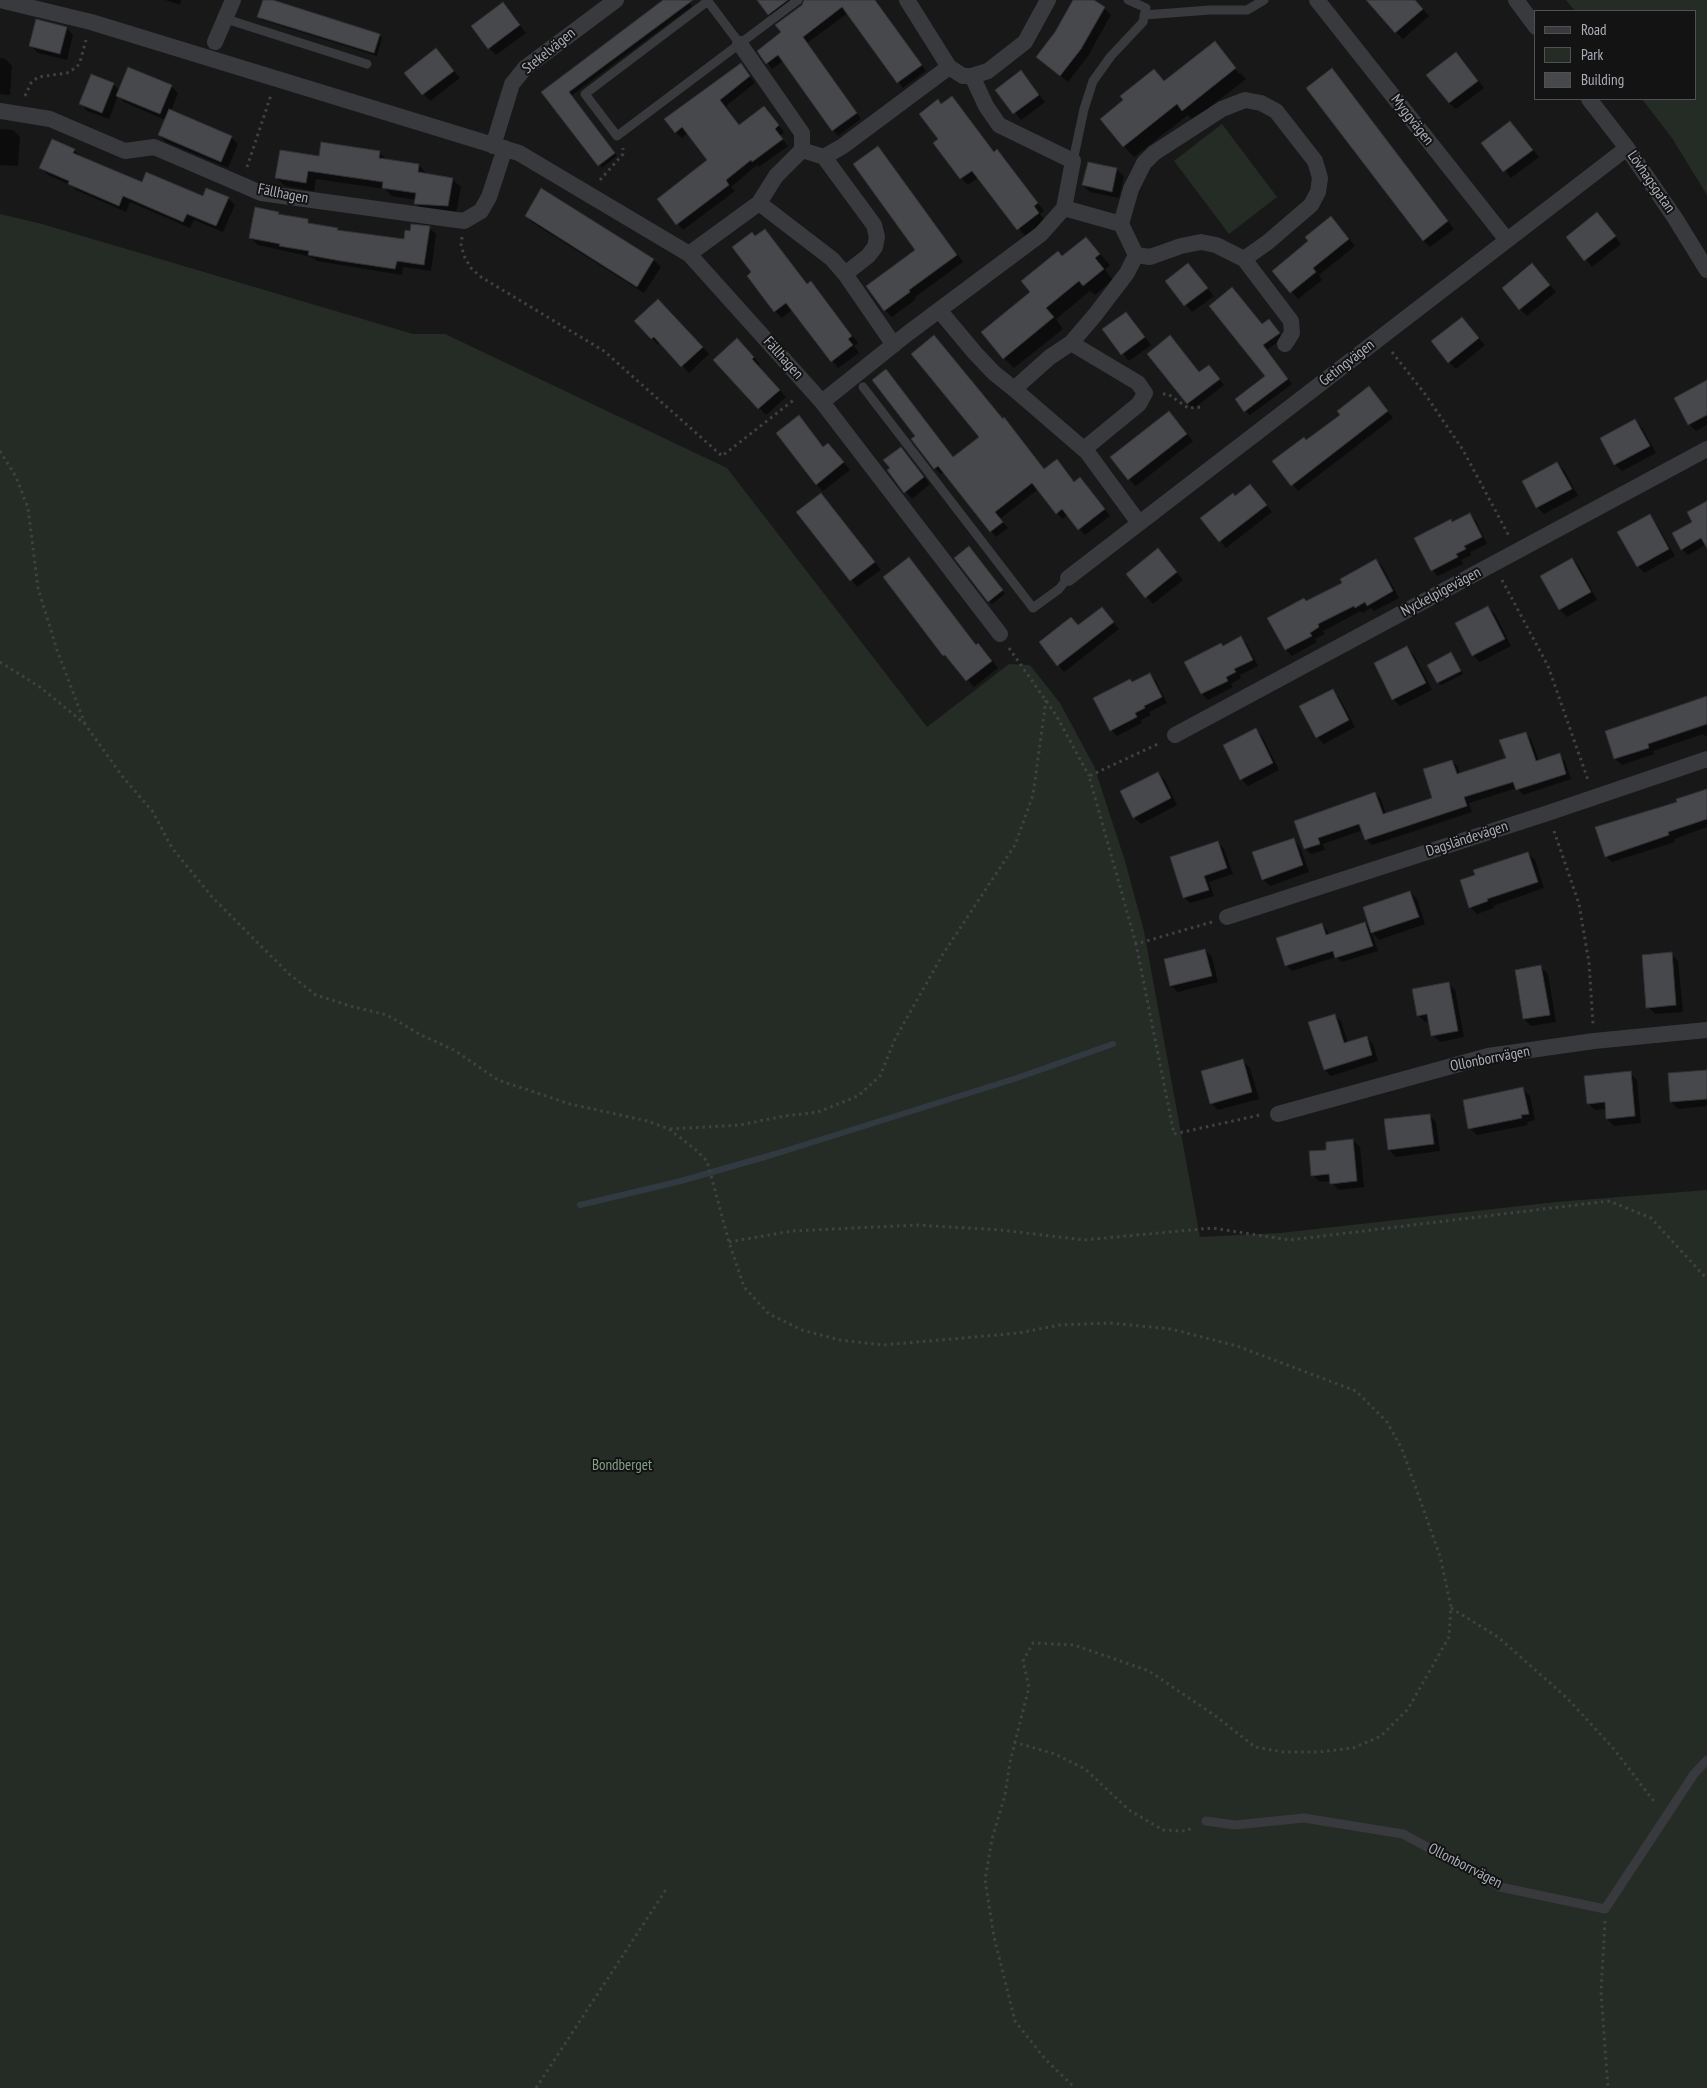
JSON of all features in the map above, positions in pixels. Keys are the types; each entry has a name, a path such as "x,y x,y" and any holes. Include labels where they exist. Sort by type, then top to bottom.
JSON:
{"street":[{"name":"Fällhagen","path":"0,0 91,22 519,153 689,254 822,402 1000,634"},
{"path":"215,42 234,0"},
{"name":"Stekelvägen","path":"499,147 512,84 525,68 616,0"},
{"path":"907,0 949,67 962,76 972,76 988,71 1025,42 1048,0"},
{"name":"Myggvägen","path":"1317,0 1507,240"},
{"path":"1516,0 1534,24"},
{"path":"689,254 759,203 776,176 802,150 802,133 740,44"},
{"path":"824,156 844,146 949,67"},
{"path":"822,402 1041,234 1064,208 1073,161 999,125 986,106 972,76"},
{"path":"1136,255 1121,224 1131,189 1144,163 1154,153 1233,103 1253,100 1276,111 1315,161 1320,178 1318,192 1311,206 1268,242 1244,259"},
{"name":"Lövhagsgatan","path":"1590,100 1627,148 1675,218 1707,270"},
{"name":"Fällhagen","path":"0,111 50,119 124,151 154,147 261,193 464,221"},
{"path":"464,221 481,211 490,197 499,147"},
{"name":"Getingvägen","path":"1068,578 1627,148"},
{"path":"802,150 824,156 874,225 877,237 875,247 868,256 845,274"},
{"path":"759,203 832,260 845,274 894,345"},
{"path":"1064,208 1121,224"},
{"path":"1136,255 1150,257 1181,246 1201,242 1216,245 1244,259 1291,321 1292,334 1285,344"},
{"path":"1014,388 1050,357 1071,343 1096,315 1127,273 1136,255"},
{"path":"940,310 994,373 1084,449 1139,523"},
{"path":"1071,343 1138,383 1145,393 1139,404 1084,449"},
{"name":"Nyckelpigevägen","path":"1175,735 1707,449"},
{"name":"Dagsländevägen","path":"1227,917 1548,814 1707,759"},
{"name":"Ollonborrvägen","path":"1278,1114 1488,1056 1594,1041 1707,1030"}],"lane":[{"path":"740,44 708,1 585,94 617,136 740,44 798,0"},
{"path":"1073,161 1084,109 1093,80 1111,56 1143,22 1146,8 1128,0"},
{"path":"1144,15 1210,10 1247,10 1264,0"},
{"path":"226,19 367,64"},
{"path":"864,387 1033,608 1059,589 1068,578"},
{"path":"1606,1909 1694,1774 1707,1760"},
{"name":"Ollonborrvägen","path":"1206,1821 1235,1825 1304,1818 1403,1834 1500,1887 1606,1909"}],"path":[{"path":"20,113 31,84 38,77 67,73 77,67 91,22"},
{"path":"241,184 276,79"},
{"path":"588,194 623,154 623,146 617,136"},
{"path":"464,221 461,246 464,258 471,268 481,277 604,351 722,456 810,388"},
{"path":"1381,337 1425,394 1463,450 1517,551"},
{"path":"1145,393 1168,394 1188,408 1203,408"},
{"path":"0,451 16,477 28,508 38,588 85,724 122,776 153,812 172,848 213,898 289,974 316,995 387,1015 421,1035 454,1050 498,1080 570,1104 647,1121 669,1129 707,1161 723,1214 729,1242 744,1287 769,1314 802,1330 840,1340 883,1345 1019,1334 1059,1325 1110,1323 1171,1328 1237,1346 1356,1391 1387,1422 1402,1449 1440,1556 1451,1607 1449,1637 1408,1709 1381,1736 1353,1748 1318,1752 1284,1752 1255,1747 1217,1717 1149,1671 1074,1645 1033,1643 1023,1661 1029,1687 1014,1742 1005,1795 992,1839 985,1880 994,1937 1015,2021 1045,2059 1075,2088"},
{"path":"1494,564 1548,666 1594,797"},
{"path":"1000,634 1046,700 1089,776 1136,944 1174,1134 1253,1115 1278,1114"},
{"path":"0,662 40,688 85,724"},
{"path":"669,1129 740,1125 784,1116 818,1112 858,1096 880,1076 895,1039 943,954 1015,845 1033,795 1046,700"},
{"path":"1089,776 1175,735"},
{"path":"1548,814 1579,904 1589,962 1594,1041"},
{"path":"1136,944 1227,917"},
{"path":"729,1242 792,1232 917,1225 1001,1230 1084,1240 1212,1228 1290,1240 1608,1201 1651,1218 1707,1279"},
{"path":"1451,1607 1498,1637 1567,1698 1614,1748 1667,1817"},
{"path":"1014,1742 1055,1754 1085,1769 1129,1810 1163,1830 1186,1831 1206,1821"},
{"path":"536,2088 667,1888"},
{"path":"1606,1909 1601,1992 1608,2088"}],"green space":[{"path":"1566,0 1707,0 1707,195 1672,138 1643,100 1697,100 1697,10 1574,10"},
{"path":"1222,124 1277,197 1229,234 1174,161"},
{"name":"Bondberget","path":"0,214 42,224 413,334 445,334 727,468 927,727 1009,664 1030,665 1060,703 1094,766 1125,861 1144,931 1200,1237 1280,1233 1556,1202 1707,1190 1707,2088 0,2088"}],"building":[{"path":"263,0 273,0 380,34 374,53 257,17"},
{"path":"663,0 693,0 569,92 615,153 598,166 541,92"},
{"path":"757,0 788,0 768,15"},
{"path":"804,0 875,0 922,65 897,83 842,7 803,37 857,113 832,131 778,55 766,64 757,51 781,32 775,25 802,5"},
{"path":"1073,0 1094,0 1105,7 1081,49 1060,76 1036,57 1055,32"},
{"path":"1366,0 1415,0 1423,9 1395,33"},
{"path":"503,2 520,25 488,49 471,26"},
{"path":"36,19 67,27 60,54 29,46"},
{"path":"1215,41 1236,68 1182,111 1177,104 1123,147 1100,119 1123,100 1120,96 1154,69 1164,81"},
{"path":"436,48 454,71 422,95 404,73"},
{"path":"1456,52 1478,81 1449,103 1426,75"},
{"path":"741,63 750,76 720,100 739,125 764,106 779,125 775,129 783,139 752,162 751,160 726,180 729,185 676,225 657,199 707,160 682,127 675,133 664,119"},
{"path":"128,67 172,85 160,114 116,96"},
{"path":"1332,68 1448,221 1423,241 1306,88"},
{"path":"1021,70 1039,95 1013,114 995,90"},
{"path":"91,74 114,83 102,113 79,104"},
{"path":"952,96 994,152 997,149 1038,203 1034,206 1039,213 1017,230 972,171 960,179 933,143 938,139 919,114 938,99 941,104"},
{"path":"169,109 232,136 221,162 158,135"},
{"path":"1510,121 1533,150 1503,172 1481,143"},
{"path":"52,139 75,149 73,153 142,182 146,172 203,196 206,188 229,197 216,226 187,214 183,222 123,196 119,206 68,184 69,181 39,168"},
{"path":"321,142 380,151 379,158 419,164 418,172 453,178 448,206 414,204 416,193 382,188 383,182 308,171 306,183 275,178 280,150 319,156"},
{"path":"878,146 957,255 884,311 866,286 915,250 853,164"},
{"path":"1088,162 1117,168 1112,192 1082,185"},
{"path":"541,188 654,259 637,287 525,216"},
{"path":"255,207 279,212 278,214 308,219 308,223 338,228 337,230 404,239 405,230 410,231 411,224 430,226 424,265 397,261 395,269 341,261 308,255 309,251 249,238"},
{"path":"1597,212 1616,236 1584,261 1566,237"},
{"path":"1331,216 1349,239 1313,268 1316,272 1290,293 1272,271 1308,241 1305,237"},
{"path":"765,229 807,284 811,281 852,336 848,339 853,345 831,362 786,303 774,312 747,276 751,272 732,247 752,232 755,236"},
{"path":"1086,237 1100,254 1095,258 1104,269 1083,286 1079,281 1046,308 1054,317 1003,359 981,332 1030,292 1021,281 1058,251 1062,256"},
{"path":"1188,263 1208,288 1184,306 1165,281"},
{"path":"1532,263 1550,285 1519,310 1502,288"},
{"path":"1232,287 1262,324 1269,319 1280,333 1263,345 1288,379 1244,412 1235,399 1265,376 1209,306"},
{"path":"658,299 703,347 681,367 654,337 651,339 634,321"},
{"path":"1126,312 1145,337 1121,355 1102,329"},
{"path":"1462,317 1479,338 1448,363 1431,341"},
{"path":"934,335 1003,419 1004,417 1044,469 1057,459 1074,482 1080,477 1105,509 1078,530 1062,509 1056,514 1032,483 995,512 1003,522 990,532 938,466 934,469 911,439 915,436 872,380 886,369 953,457 979,437 911,354"},
{"path":"1170,335 1199,372 1209,365 1220,379 1187,404 1147,354"},
{"path":"737,338 754,357 752,359 780,390 758,409 713,360"},
{"path":"1707,380 1707,415 1688,425 1674,398"},
{"path":"1369,386 1388,411 1291,486 1272,461 1304,437 1306,440 1340,415 1337,411"},
{"path":"1169,411 1187,434 1128,480 1110,457"},
{"path":"799,415 823,447 828,443 844,462 816,485 776,433"},
{"path":"1635,419 1650,446 1614,465 1600,438"},
{"path":"901,447 924,477 904,493 887,470 890,468 883,460"},
{"path":"1557,462 1572,489 1536,508 1522,481"},
{"path":"1250,484 1267,505 1219,542 1200,518 1233,493 1235,496"},
{"path":"821,493 875,562 850,581 796,512"},
{"path":"1707,501 1707,548 1701,538 1681,550 1672,533 1692,522 1687,512"},
{"path":"1470,513 1482,537 1464,546 1466,549 1456,554 1458,557 1431,571 1414,538 1451,519 1452,522"},
{"path":"1650,514 1669,549 1637,567 1617,532"},
{"path":"969,546 1003,590 988,602 954,558"},
{"path":"1158,548 1177,572 1145,598 1126,574"},
{"path":"909,557 976,645 978,643 992,661 966,681 945,655 943,656 883,577"},
{"path":"1572,558 1591,592 1559,610 1540,576"},
{"path":"1376,559 1393,591 1367,606 1365,602 1355,608 1354,606 1318,624 1319,627 1310,633 1312,636 1285,650 1267,618 1304,598 1306,601 1342,583 1340,579"},
{"path":"1488,606 1505,639 1472,656 1455,623"},
{"path":"1102,607 1114,622 1057,666 1039,642 1071,617 1078,625"},
{"path":"1241,636 1253,660 1234,669 1236,672 1226,677 1228,681 1201,694 1184,662 1221,643 1223,646"},
{"path":"1407,646 1426,683 1392,700 1374,663"},
{"path":"1451,652 1461,671 1437,683 1427,665"},
{"path":"1150,673 1162,697 1135,713 1137,717 1110,731 1093,698 1130,679 1132,682"},
{"path":"1333,689 1349,720 1316,738 1299,706"},
{"path":"1707,696 1707,724 1648,744 1649,748 1614,759 1605,731"},
{"path":"1256,728 1273,763 1240,780 1223,745"},
{"path":"1526,732 1536,761 1560,753 1566,774 1516,790 1513,782 1464,797 1467,806 1365,840 1359,824 1318,838 1320,844 1304,849 1294,821 1375,792 1383,814 1432,798 1423,769 1452,760 1457,774 1506,758 1499,740"},
{"path":"1158,772 1171,798 1133,818 1120,791"},
{"path":"1707,789 1707,819 1668,832 1669,835 1605,857 1595,827 1677,802 1676,799"},
{"path":"1294,838 1303,865 1262,880 1252,852"},
{"path":"1218,841 1227,868 1204,876 1209,890 1183,898 1170,857"},
{"path":"1528,852 1538,882 1487,899 1488,901 1469,908 1460,880 1475,875 1473,870"},
{"path":"1410,891 1419,917 1371,933 1363,907"},
{"path":"1365,922 1373,946 1335,958 1333,951 1285,966 1276,938 1322,923 1326,935"},
{"path":"1205,949 1212,976 1170,986 1164,959"},
{"path":"1672,952 1676,1005 1646,1008 1642,955"},
{"path":"1541,965 1550,1015 1523,1019 1515,970"},
{"path":"1449,982 1458,1031 1431,1036 1427,1014 1417,1016 1412,989"},
{"path":"1335,1014 1344,1043 1367,1036 1372,1055 1324,1070 1308,1022"},
{"path":"1243,1059 1252,1092 1210,1104 1201,1071"},
{"path":"1707,1070 1707,1099 1670,1102 1668,1073"},
{"path":"1631,1071 1635,1116 1606,1119 1605,1102 1587,1104 1584,1076"},
{"path":"1523,1087 1529,1114 1521,1115 1522,1118 1468,1129 1463,1100"},
{"path":"1430,1114 1434,1144 1388,1150 1384,1119"},
{"path":"1353,1139 1357,1181 1330,1184 1329,1174 1311,1176 1309,1151 1326,1150 1326,1142"}],"waterway":[{"path":"580,1205 681,1181 775,1154 1017,1078 1113,1044"}]}
